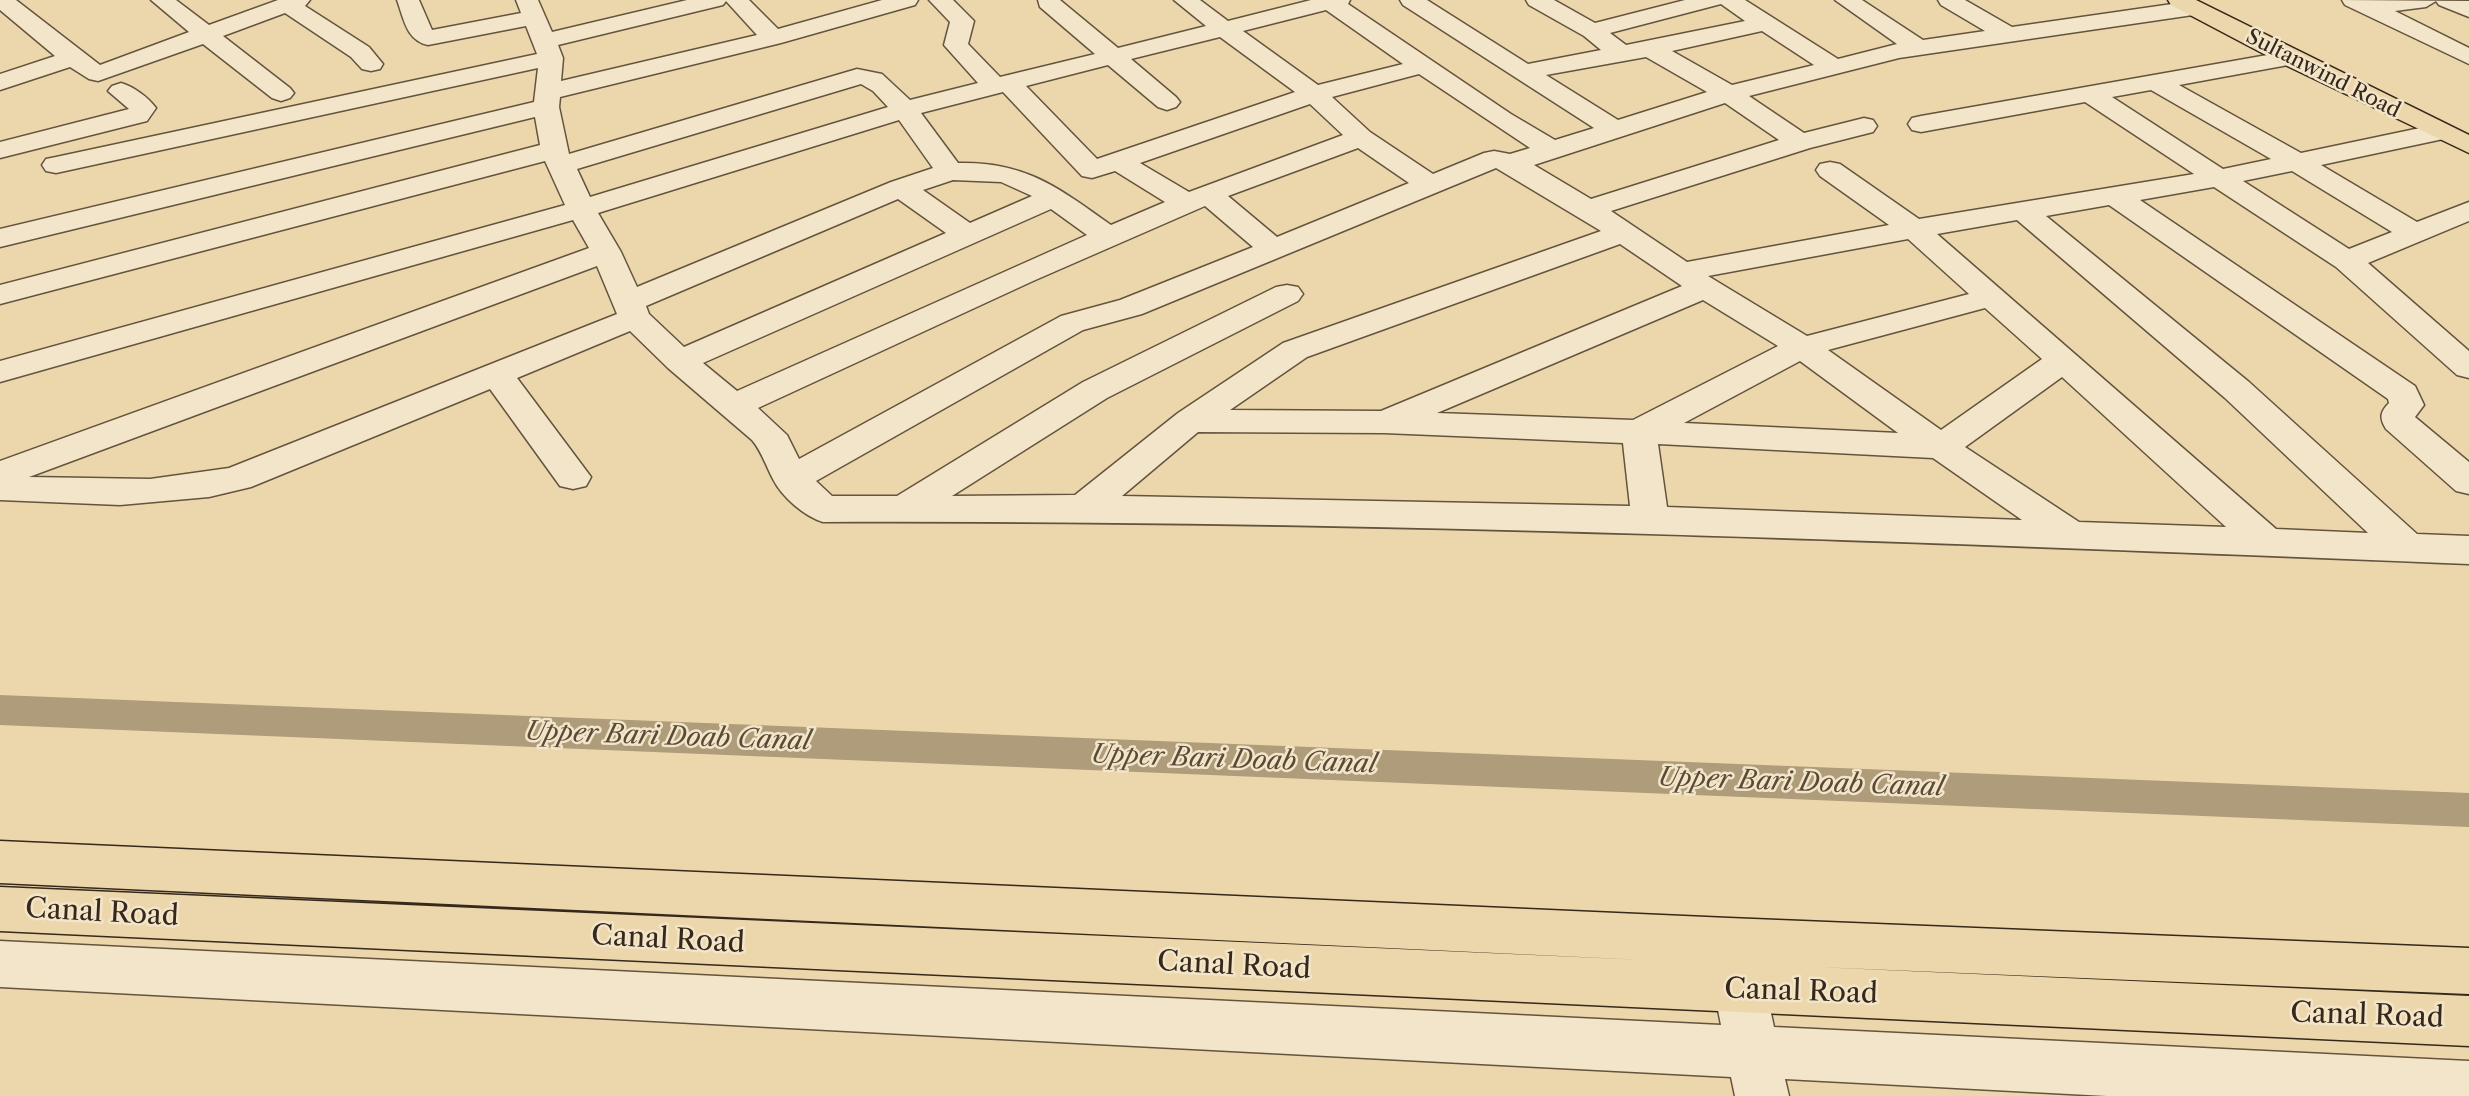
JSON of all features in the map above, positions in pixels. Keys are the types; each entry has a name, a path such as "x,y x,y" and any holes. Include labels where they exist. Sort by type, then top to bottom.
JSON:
{"main road":[{"name":"Sultanwind Road","path":"2193,3 2290,58 2469,145"},
{"path":"2193,3 2469,135"},
{"name":"Canal Road","path":"0,862 1715,940 2469,971"},
{"name":"Canal Road","path":"0,909 2469,1021"}],"street":[{"path":"0,150 128,120 143,108 100,91 73,58 2,0"},
{"path":"162,0 281,93"},
{"path":"408,0 422,35 428,38 531,8 548,50 547,99 558,158 632,310 680,361 774,443 791,479 823,509 1084,508 1650,519 2469,550"},
{"path":"56,164 548,50 715,0"},
{"path":"736,0 773,38"},
{"path":"0,238 547,99 907,0"},
{"path":"940,0 962,21 956,45 1002,84 1092,170 1314,94 1423,66"},
{"path":"1185,0 1314,94 1361,138 1430,185"},
{"path":"1411,0 1524,72 1650,49 1767,23"},
{"path":"1537,0 1592,31 1621,53"},
{"path":"1729,0 1834,67"},
{"path":"1846,0 1919,48"},
{"path":"1949,0 2008,35"},
{"path":"2362,4 2426,0"},
{"path":"2447,0 2469,10"},
{"path":"0,372 581,209 904,110 1334,1 1423,66 1529,106 1615,130"},
{"path":"1592,31 1704,1"},
{"path":"0,131 100,91 207,36 293,2 372,64"},
{"path":"1048,2 1167,102"},
{"path":"1511,163 1728,94 1834,67 1919,48 2193,3"},
{"path":"2362,4 2469,57"},
{"path":"1650,49 1728,94 1800,142"},
{"path":"0,82 73,58"},
{"path":"1921,124 2290,58"},
{"path":"1524,72 1529,106 1552,150"},
{"path":"0,295 558,158 857,77 875,80 904,110 950,172"},
{"path":"2155,82 2417,233"},
{"path":"2090,94 2347,261 2469,368"},
{"path":"1588,209 1800,142 1864,126"},
{"path":"1384,422 1693,280 1914,229 2219,178 2439,132"},
{"path":"734,406 1108,237 1197,199 1361,138"},
{"path":"791,479 1072,323 1131,307 1494,159 1511,163 1588,209 1693,280 1802,347 1941,447 2073,536"},
{"path":"1118,161 1197,199 1274,249"},
{"path":"1830,170 1914,229 2267,543"},
{"path":"0,488 144,492 214,485 238,478 497,375 632,310 901,188 950,172 1008,173 1025,179 1108,237"},
{"path":"901,188 969,236"},
{"path":"2114,195 2403,394 2407,405 2398,414 2398,421 2469,482"},
{"path":"680,361 969,236 1052,197"},
{"path":"2023,211 2237,390 2407,547"},
{"path":"2347,261 2469,211"},
{"path":"1084,508 1189,421 1295,350 1624,233"},
{"path":"0,474 606,252"},
{"path":"905,508 1095,390 1287,294"},
{"path":"1639,432 1802,347 1992,297"},
{"path":"2438,341 2469,328"},
{"path":"1189,421 1384,422 1941,447 2063,360"},
{"path":"497,375 573,477"},
{"path":"1639,432 1650,519"},
{"path":"0,964 1758,1075 2469,1088"},
{"path":"1740,990 1758,1075"}],"waterway":[{"name":"Upper Bari Doab Canal","path":"0,710 2469,810"}]}
